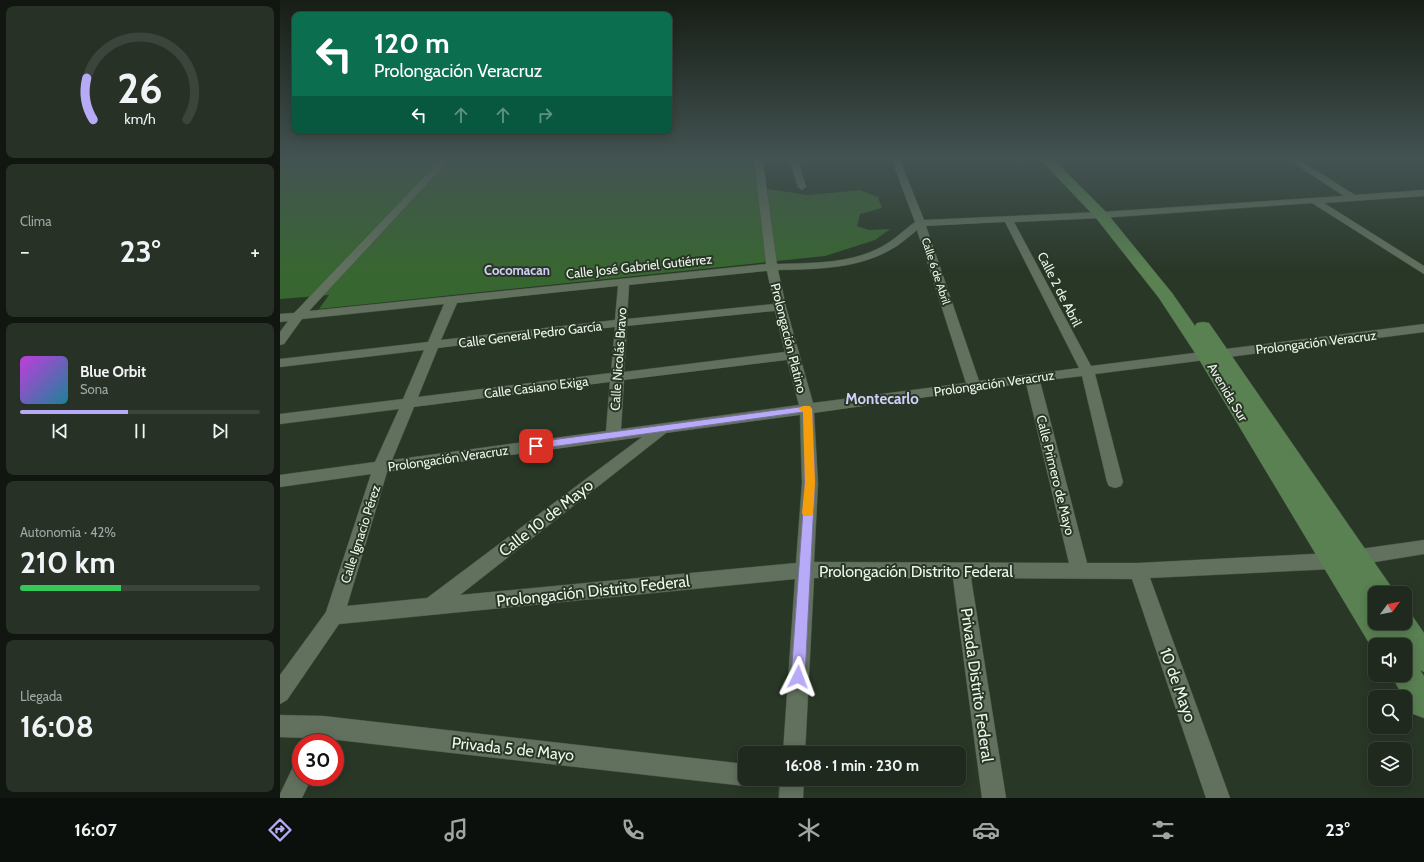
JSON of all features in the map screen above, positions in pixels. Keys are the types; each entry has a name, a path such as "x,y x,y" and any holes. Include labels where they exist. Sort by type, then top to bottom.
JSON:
{"main road":[{"name":"Avenida Sur","path":"1086,195 1107,215"},
{"name":"Avenida Sur","path":"1089,195 1107,215 1166,296 1214,355 1376,586"},
{"name":"Avenida Sur","path":"1214,355 1332,560 1382,638"},
{"path":"1406,630 1424,658"},
{"path":"1410,682 1424,704"}],"street":[{"path":"280,341 298,316 412,195"},
{"name":"Prolongación Platino","path":"763,195 772,267 780,307 807,409 810,483 794,746"},
{"name":"Calle 6 de Abril","path":"909,195 974,386"},
{"path":"1351,195 1355,198"},
{"path":"920,223 1107,215 1393,195"},
{"path":"1315,201 1424,271"},
{"name":"Calle 2 de Abril","path":"1008,219 1087,371 1115,482"},
{"name":"Calle José Gabriel Gutiérrez","path":"280,318 772,267 810,266 840,263 866,257 897,242 920,223"},
{"name":"Calle Nicolás Bravo","path":"613,435 624,282"},
{"name":"Calle Ignacio Pérez","path":"280,693 334,616 381,467 452,300"},
{"name":"Calle General Pedro García","path":"280,363 621,323 780,307"},
{"name":"Prolongación Veracruz","path":"280,481 1032,378 1424,328"},
{"name":"Calle Casiano Exiga","path":"280,419 793,355"},
{"name":"Calle Primero de Mayo","path":"1032,378 1080,571"},
{"name":"Calle 10 de Mayo","path":"429,608 662,428"},
{"name":"Prolongación Distrito Federal","path":"334,616 429,608 804,570 961,572 1138,571 1332,560 1424,547"},
{"name":"10 de Mayo","path":"1138,571 1218,798"},
{"name":"Privada Distrito Federal","path":"961,572 994,798"},
{"name":"Privada 5 de Mayo","path":"280,726 315,734"},
{"name":"Privada 5 de Mayo","path":"344,737 738,774"},
{"path":"290,798 296,786"}],"green space":[{"path":"280,195 873,195 878,197 882,208 860,214 857,226 869,230 890,229 875,240 825,256 319,309 329,295 280,299"}],"slow traffic":[{"path":"803,409 807,409 810,483 808,513"}],"district":[{"name":"Cocomacan","path":"517,270"},
{"name":"Montecarlo","path":"882,399"}],"route":[{"path":"536,446 807,409 810,483 798,677"}]}
